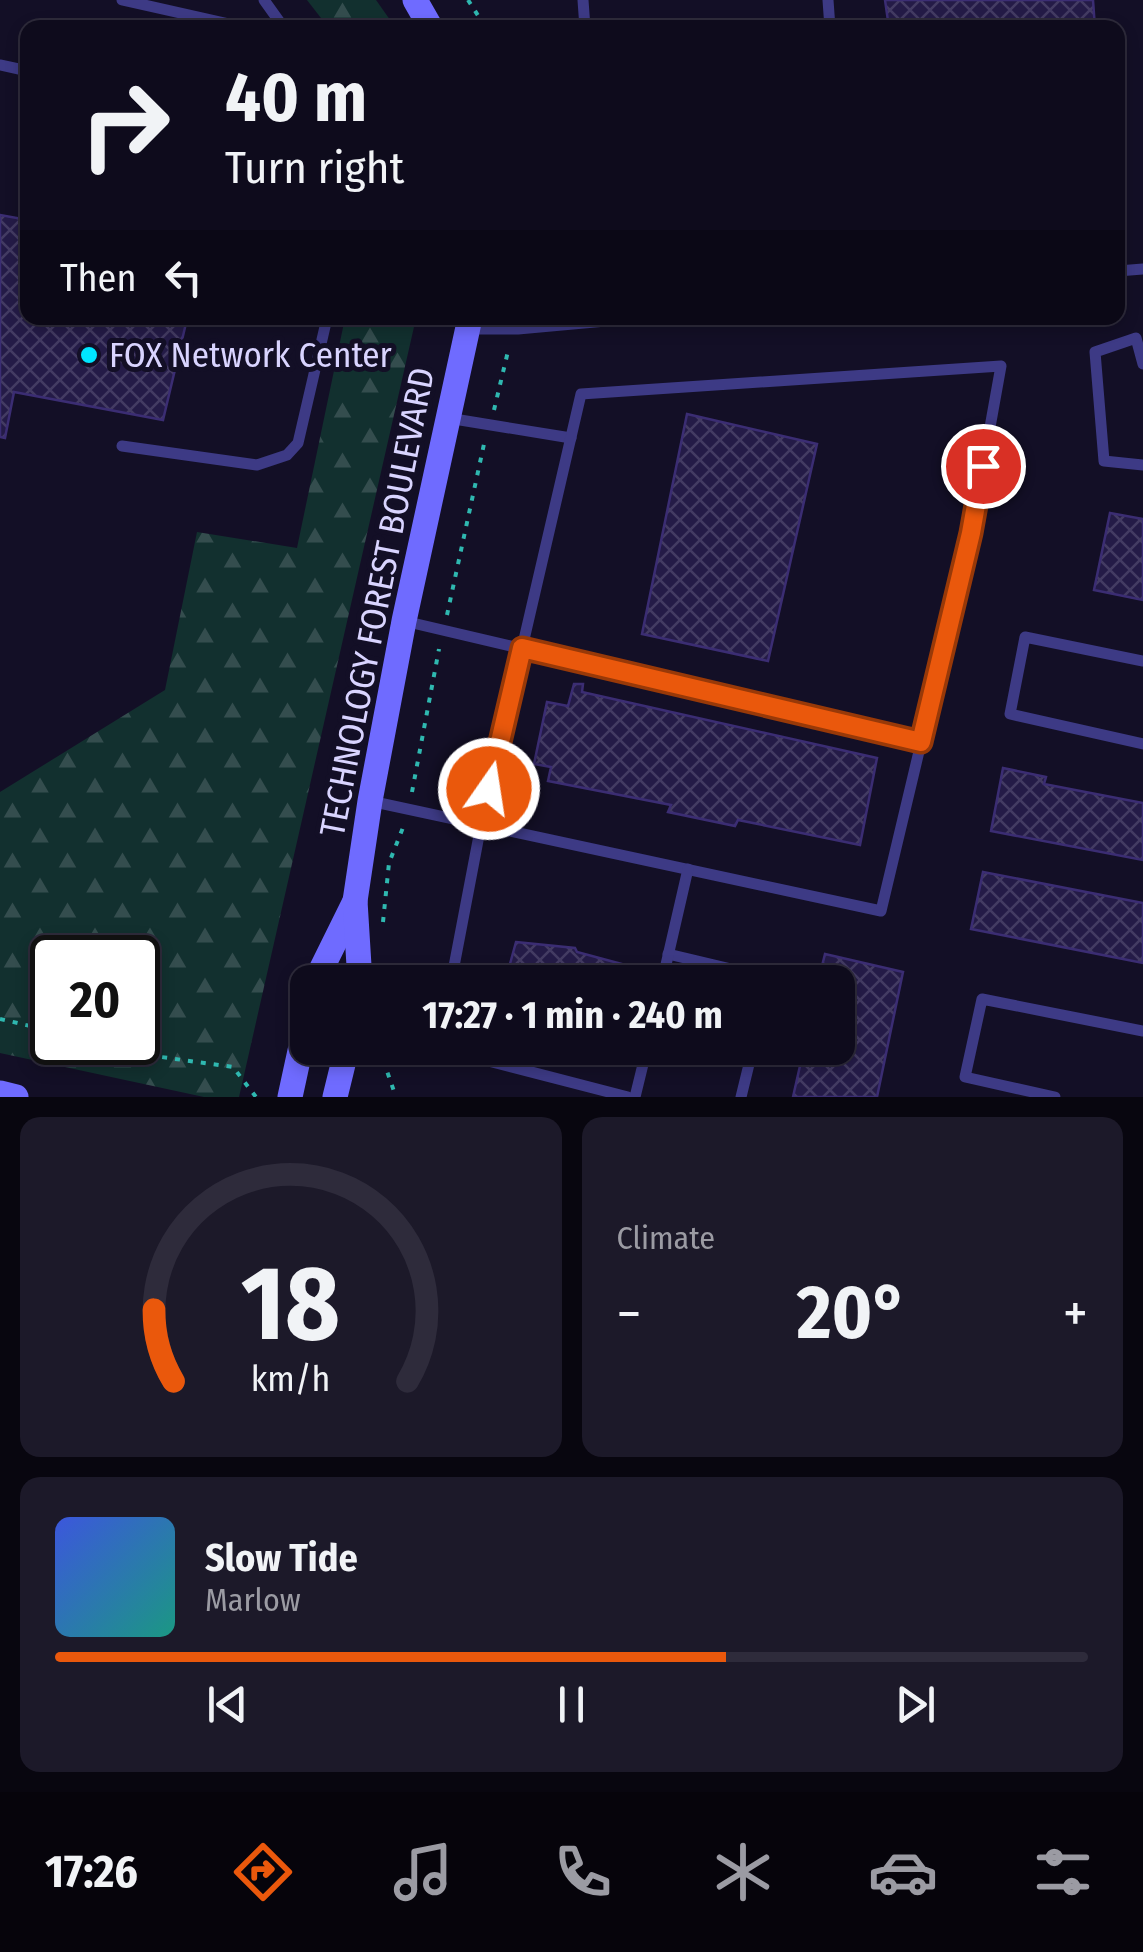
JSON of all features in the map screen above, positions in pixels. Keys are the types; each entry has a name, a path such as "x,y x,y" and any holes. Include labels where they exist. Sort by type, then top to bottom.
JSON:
{"street":[{"name":"TECHNOLOGY FOREST BOULEVARD","path":"359,965 355,902 370,801 404,621 469,325"},
{"name":"TECHNOLOGY FOREST BOULEVARD","path":"323,965 355,902"},
{"path":"290,1097 297,1065"},
{"path":"335,1097 343,1065"},
{"path":"0,1094 16,1097"}],"lane":[{"path":"122,0 211,20"},
{"path":"122,446 257,465 287,455 298,443 325,325"},
{"path":"485,325 518,329 556,325"},
{"path":"1143,364 1136,338 1095,352 1104,461 1143,464"},
{"path":"370,801 481,824 881,911 971,533 1001,366 581,394 481,824 454,965"},
{"path":"448,418 571,438"},
{"path":"404,621 921,742"},
{"path":"1143,661 1025,637 1010,714 1143,744"},
{"path":"666,965 688,869"},
{"path":"668,954 714,965"},
{"path":"1055,1097 965,1076 982,999 1143,1031"},
{"path":"505,1065 632,1097 642,1065"},
{"path":"741,1097 749,1065"}],"path":[{"path":"0,1018 30,1026"},
{"path":"160,1057 234,1067 256,1097"},
{"path":"385,1065 396,1097"}],"green space":[{"path":"307,0 376,0 390,20 323,20"},
{"path":"344,325 414,325 239,1097 204,1097 56,1065 160,1065 160,935 30,935 30,1059 0,1053 0,792 165,690 197,532 297,548"}],"building":[{"path":"885,0 1093,0 1094,20 888,20"},
{"name":"FOX Network Center","path":"0,215 20,219 20,325 186,325 163,420 14,392 5,438 0,437"},
{"path":"687,414 817,444 768,661 642,634"},
{"path":"1110,513 1143,519 1143,600 1094,590"},
{"path":"574,684 583,684 582,692 877,758 860,845 738,820 735,826 668,812 671,805 548,781 551,767 534,764 547,702 568,706"},
{"path":"1003,768 1046,777 1044,784 1143,803 1143,860 991,831"},
{"path":"983,872 1143,903 1143,963 971,929"},
{"path":"516,942 575,948 577,952 625,965 510,965"},
{"path":"825,954 903,972 877,1097 793,1097 800,1065 855,1065 855,965 822,965"}],"place":[{"name":"FOX Network Center","path":"89,355"}],"route":[{"path":"489,789 522,648 921,742 983,466"}]}
